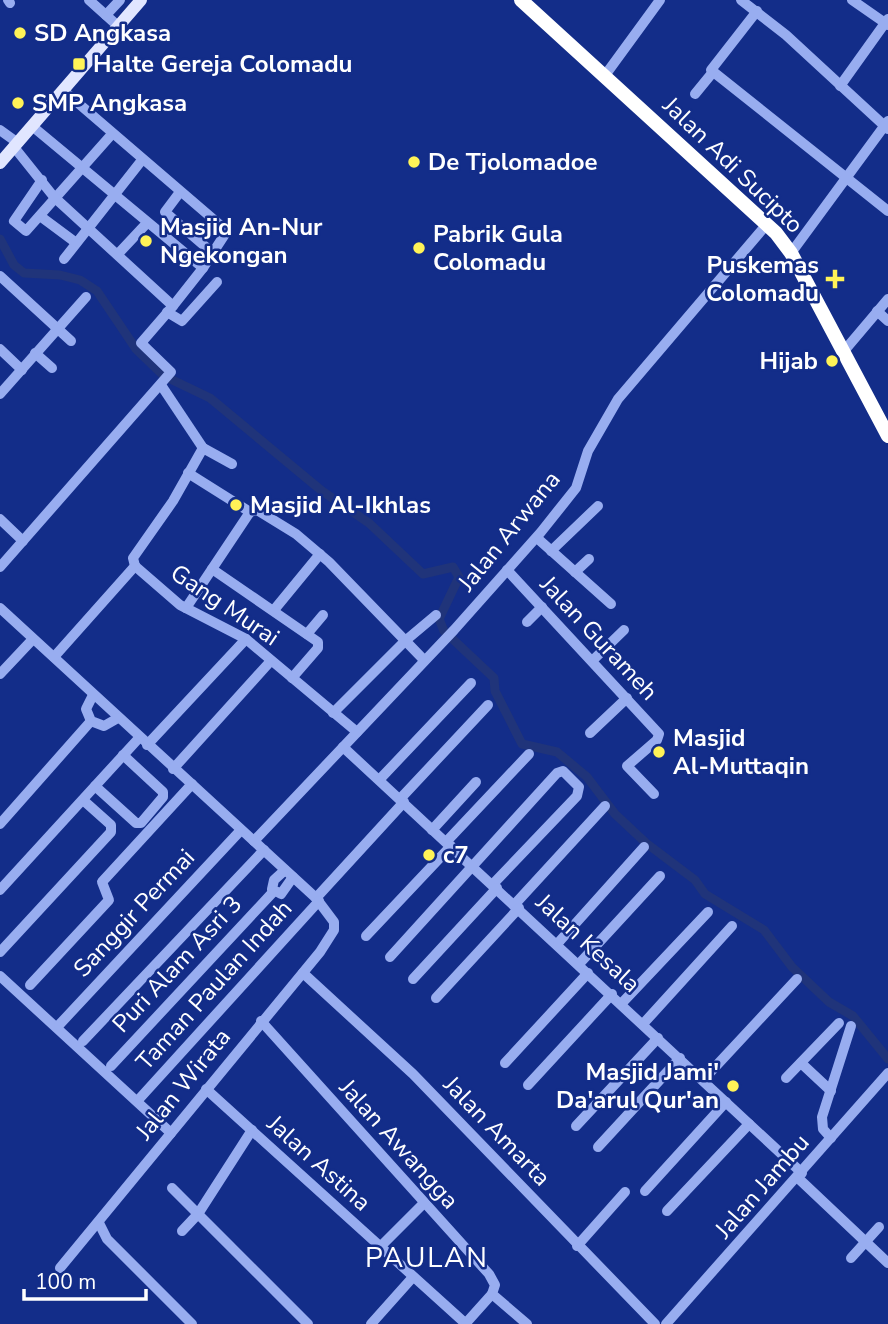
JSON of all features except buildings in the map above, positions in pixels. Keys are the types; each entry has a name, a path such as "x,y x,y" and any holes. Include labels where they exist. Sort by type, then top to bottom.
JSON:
{"highway":[{"name":"Jalan Adi Sucipto","path":"522,0 606,74 767,225 791,253 888,436"}],"main road":[{"path":"0,163 141,0"}],"street":[{"path":"89,0 118,26"},
{"path":"106,15 120,0"},
{"path":"606,74 660,0"},
{"path":"743,0 887,125 791,253"},
{"path":"840,86 887,22 852,0"},
{"path":"695,94 757,11"},
{"path":"713,72 888,211"},
{"path":"0,567 171,373 141,343 214,254 227,231 64,91"},
{"path":"32,126 203,268"},
{"path":"0,130 16,145 54,197 118,254 182,321 217,282"},
{"path":"42,180 13,221 27,231 54,197 112,134"},
{"path":"64,259 86,226 142,160"},
{"path":"180,192 164,212 214,254"},
{"path":"40,216 75,242"},
{"path":"118,254 147,223"},
{"name":"Jalan Arwana","path":"254,841 454,630 537,537 576,488 588,452 618,399 767,225"},
{"path":"0,276 71,341"},
{"path":"0,394 86,298"},
{"path":"844,351 888,299"},
{"path":"877,311 888,321"},
{"path":"0,349 22,370"},
{"path":"36,353 52,368"},
{"path":"162,384 203,448 232,464"},
{"path":"54,657 135,566 133,558 203,448"},
{"path":"188,473 250,512"},
{"path":"551,551 598,506"},
{"path":"186,608 250,512 257,510 320,554 424,660"},
{"path":"0,519 23,541"},
{"path":"537,537 611,604"},
{"path":"274,610 320,554"},
{"path":"575,572 589,559"},
{"name":"Gang Murai","path":"135,566 186,608 246,639 357,732"},
{"path":"212,569 318,642 318,648 292,678"},
{"name":"Jalan Gurameh","path":"507,570 659,734 657,740 627,766 654,794"},
{"path":"527,622 542,607"},
{"path":"0,608 318,899"},
{"path":"307,634 323,615"},
{"path":"333,713 405,640 436,615"},
{"path":"592,661 624,630"},
{"path":"0,674 33,639"},
{"path":"0,890 124,755 143,741 246,639"},
{"path":"173,769 268,664"},
{"path":"380,779 471,682"},
{"path":"93,695 86,709 91,721 104,726 118,718"},
{"path":"590,733 627,698"},
{"name":"Taman Paulan Indah","path":"140,1098 488,705"},
{"path":"0,824 91,721"},
{"name":"Jalan Kesala","path":"343,747 622,1003 749,1124 888,1263"},
{"path":"366,936 529,754"},
{"path":"95,786 136,823 141,823 163,797 163,792 124,755"},
{"path":"390,957 557,773 566,773 579,787 577,796 413,979"},
{"path":"432,830 475,782"},
{"path":"30,985 109,900 102,883 192,784"},
{"path":"0,952 4,939 111,832 111,825 83,800"},
{"path":"436,998 605,806"},
{"name":"Sanggir Permai","path":"59,1025 241,830"},
{"path":"558,943 644,847"},
{"path":"83,1041 264,850"},
{"name":"Puri Alam Asri 3","path":"111,1066 274,891 271,885 274,880 289,873"},
{"path":"579,964 660,876"},
{"name":"Jalan Wirata","path":"61,1268 303,973 334,930 332,915 318,899"},
{"path":"622,1003 708,912"},
{"path":"643,1024 732,926"},
{"name":"Jalan Amarta","path":"303,973 413,1074 654,1324"},
{"path":"505,1063 589,973"},
{"path":"0,976 171,1133"},
{"path":"703,1080 797,979"},
{"path":"528,1085 612,994"},
{"name":"Jalan Awangga","path":"261,1021 493,1280 495,1289 492,1294 527,1324"},
{"path":"786,1078 839,1023"},
{"path":"831,1138 822,1124 851,1026"},
{"path":"576,1126 658,1038"},
{"path":"598,1147 680,1058"},
{"path":"801,1063 831,1091"},
{"name":"Jalan Jambu","path":"666,1324 888,1073"},
{"name":"Jalan Astina","path":"206,1089 466,1324"},
{"path":"645,1191 726,1102"},
{"path":"667,1211 749,1124"},
{"path":"182,1231 198,1213 252,1130"},
{"path":"172,1188 308,1324"},
{"path":"577,1246 625,1192"},
{"path":"380,1247 424,1203"},
{"path":"99,1223 107,1239 192,1324"},
{"path":"851,1258 879,1227"},
{"path":"371,1324 413,1277"},
{"path":"466,1324 492,1294"}],"waterway":[{"path":"0,239 14,265 24,273 60,275 80,280 97,291 136,349 164,376 210,398 322,491 369,523 423,574 453,567 459,577 439,619 444,631 494,678 495,691 522,744 557,752 587,777 615,814 646,843 695,880 705,894 764,930 792,967 829,1002 853,1016 888,1059"}],"place":[{"name":"SD Angkasa","path":"20,33"},
{"name":"Halte Gereja Colomadu","path":"79,64"},
{"name":"SMP Angkasa","path":"18,103"},
{"name":"De Tjolomadoe","path":"414,162"},
{"name":"Masjid An-Nur Ngekongan","path":"146,241"},
{"name":"Pabrik Gula Colomadu","path":"419,248"},
{"name":"Puskemas Colomadu","path":"835,279"},
{"name":"Hijab","path":"832,361"},
{"name":"Masjid Al-Ikhlas","path":"236,505"},
{"name":"Masjid Al-Muttaqin","path":"659,752"},
{"name":"c7","path":"429,855"},
{"name":"Masjid Jami' Da'arul Qur'an","path":"733,1086"}],"district":[{"name":"PAULAN","path":"427,1257"}]}
